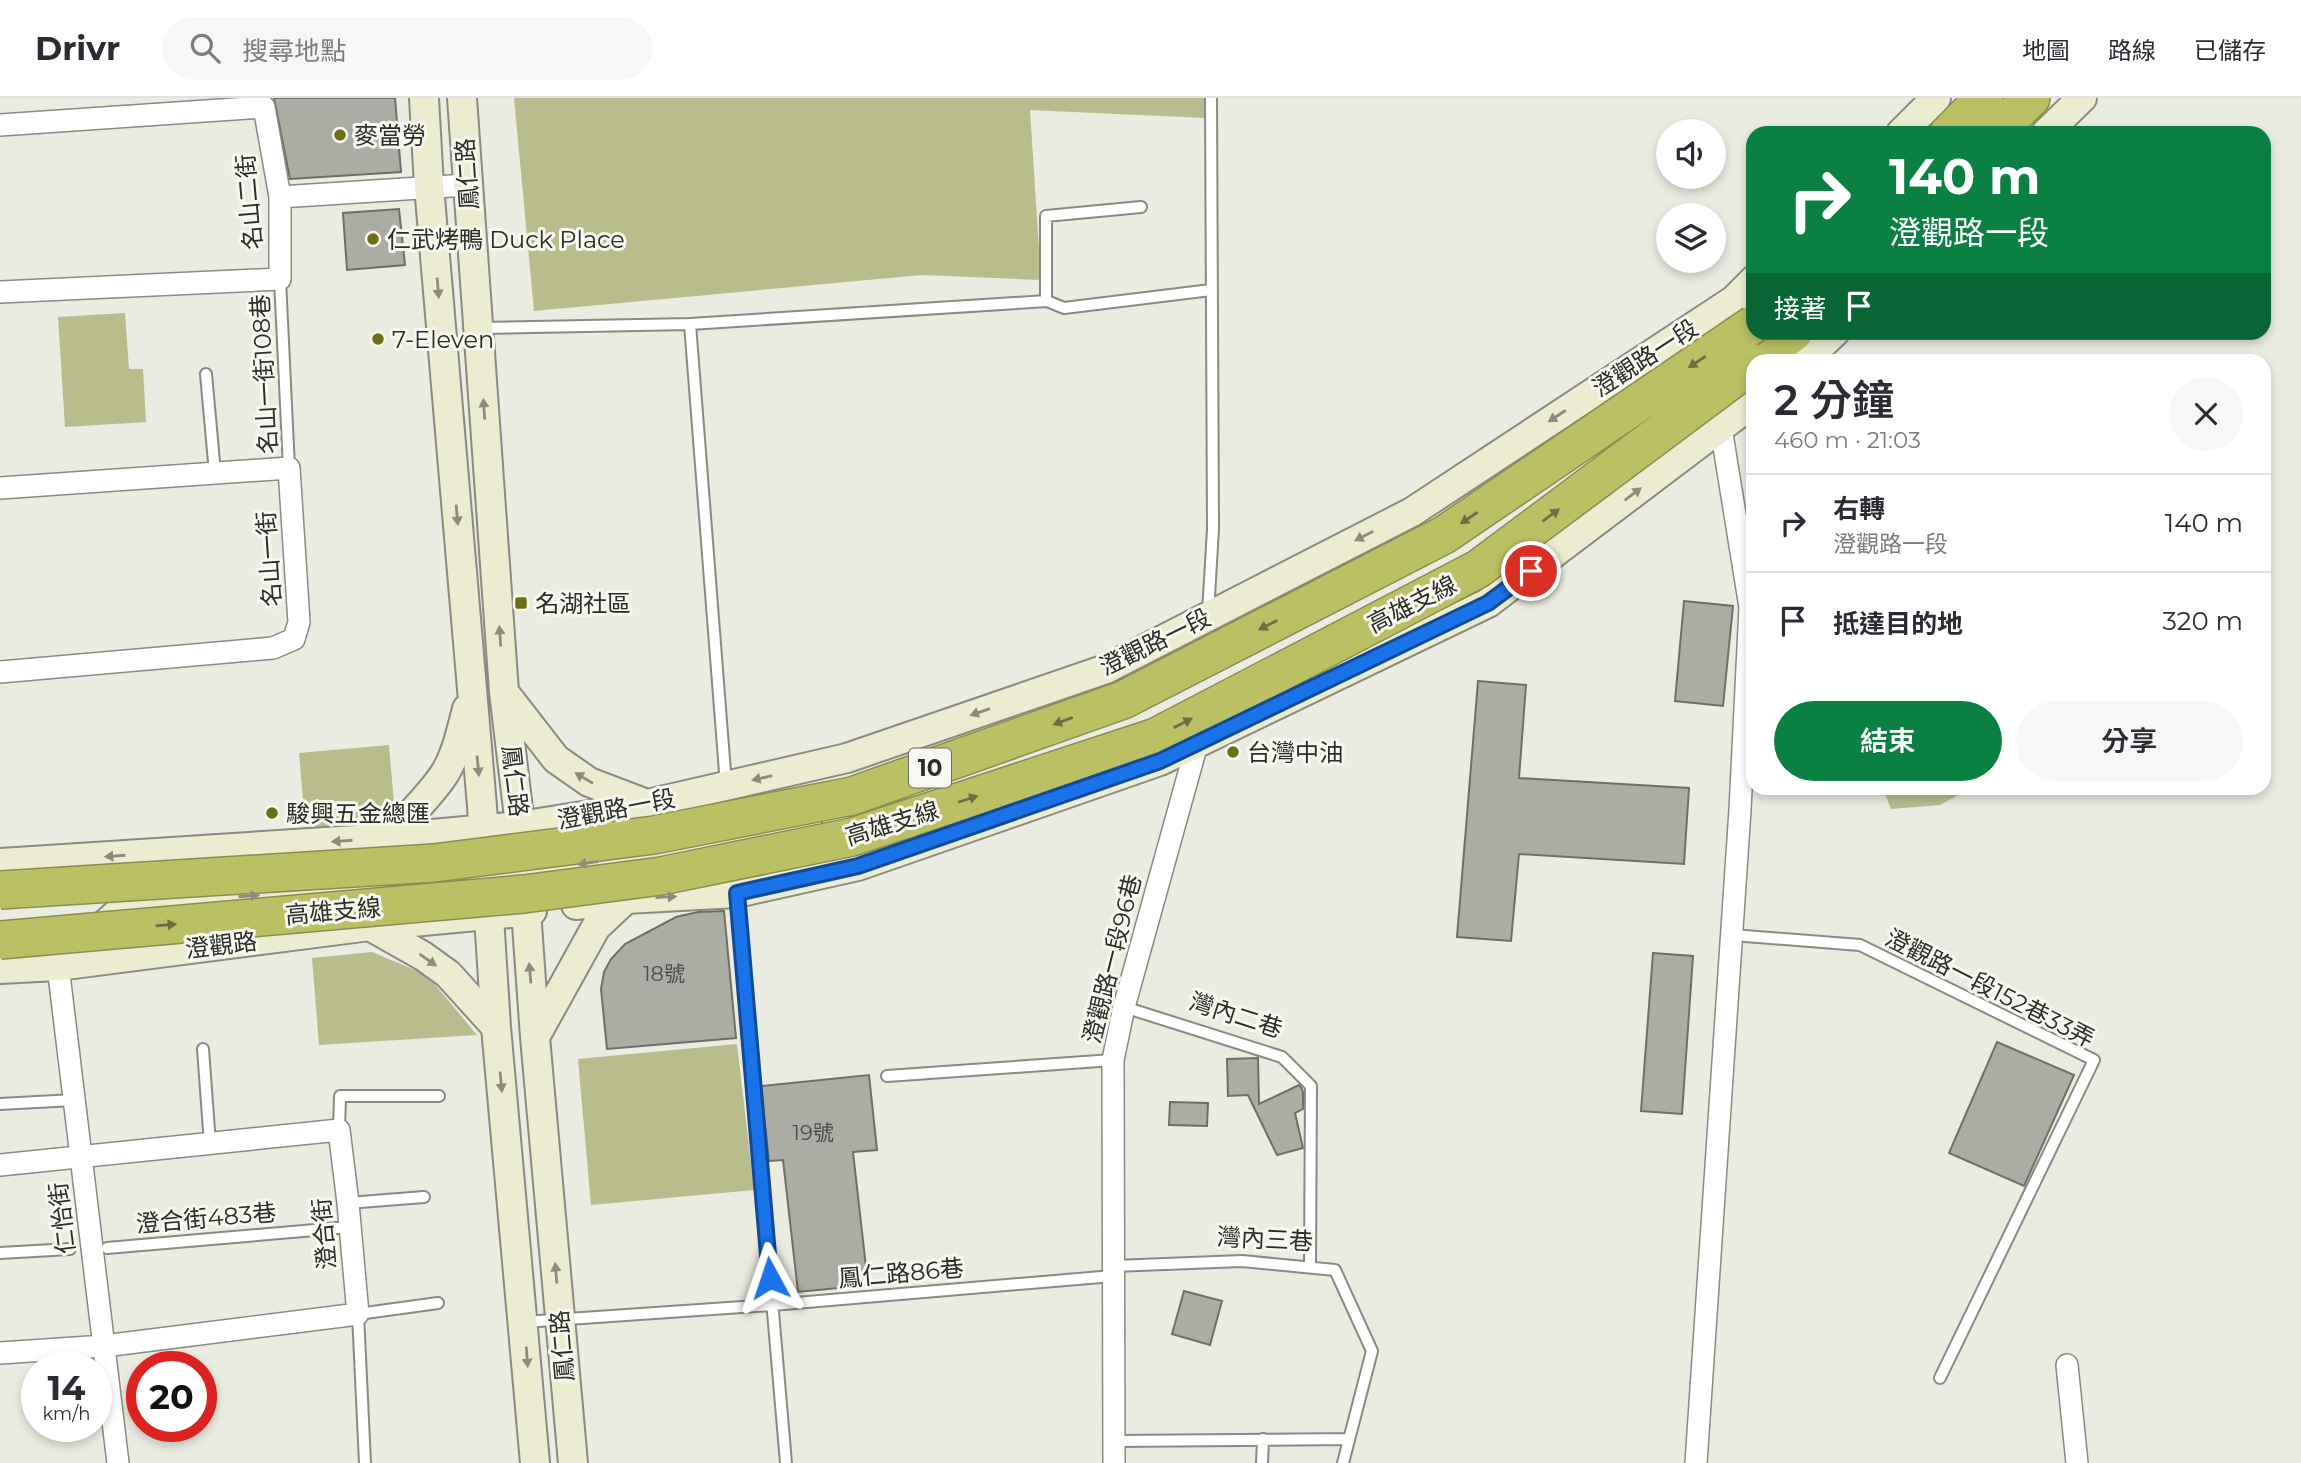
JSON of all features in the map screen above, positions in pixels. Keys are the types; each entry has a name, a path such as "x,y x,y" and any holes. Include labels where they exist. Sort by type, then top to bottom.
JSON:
{"highway":[{"path":"1956,126 1984,98"},
{"path":"2003,126 2031,98"},
{"name":"高雄支線","path":"0,890 435,863 654,835 852,796 1123,700 1444,535 1746,329"},
{"name":"高雄支線","path":"1765,354 1784,340"},
{"name":"高雄支線","path":"1,955 662,876 852,837 1156,737 1478,569 1746,369"}],"main road":[{"name":"鳳仁路","path":"424,98 429,186 484,830 496,1027 535,1463"},
{"name":"鳳仁路","path":"462,98 504,692 520,826 535,1037 573,1463"},
{"path":"1908,126 1937,98"},
{"path":"2053,126 2082,98"},
{"name":"澄觀路一段","path":"484,830 647,804 847,758 1106,669 1412,512 1734,300 1746,288"},
{"path":"1811,354 1826,340"},
{"path":"525,911 626,899 737,893 858,866 1160,761 1488,603 1746,408"},
{"path":"388,838 444,775 459,742 472,689"},
{"path":"504,692 556,760 590,782 647,804"},
{"path":"58,966 128,904 325,891 487,894 522,866 741,838 877,806 928,730"},
{"path":"0,863 484,830"},
{"name":"澄觀路","path":"1,955 58,966 370,926 487,894 525,911"},
{"path":"535,1037 596,927 626,899"},
{"path":"370,926 423,956 448,974 496,1027"}],"street":[{"name":"名山二街","path":"0,125 263,102 280,197 280,279 0,292"},
{"path":"280,197 467,185"},
{"path":"1721,428 1746,572"},
{"path":"0,488 289,468"},
{"name":"名山一街","path":"0,672 273,648 294,639 299,622 289,468"},
{"path":"1696,1463 1746,705"},
{"name":"澄觀路一段96巷","path":"1114,1271 1113,1060 1124,1007 1196,744"},
{"name":"仁怡街","path":"58,966 118,1463"},
{"path":"0,1165 339,1130"},
{"name":"澄合街","path":"339,1130 358,1314"},
{"path":"1114,1271 1114,1463"},
{"path":"0,1353 104,1346 358,1314"},
{"path":"2067,1364 2077,1463"}],"lane":[{"path":"1208,616 1213,529 1211,98"},
{"path":"1045,301 1046,216 1141,207"},
{"name":"名山一街108巷","path":"280,279 289,468"},
{"path":"479,328 690,324 1045,301 1064,309 1211,290"},
{"path":"690,324 726,786"},
{"path":"206,374 215,473"},
{"path":"737,893 786,1463"},
{"name":"澄觀路一段152巷33弄","path":"1732,935 1860,945 2094,1060 1940,1378"},
{"name":"灣內二巷","path":"1124,1007 1282,1057 1311,1086 1310,1266"},
{"path":"203,1049 210,1144"},
{"path":"887,1076 1113,1060"},
{"path":"339,1130 340,1096 439,1096"},
{"path":"0,1104 74,1100"},
{"path":"348,1203 424,1197"},
{"name":"澄合街483巷","path":"107,1248 350,1227"},
{"path":"0,1253 69,1248"},
{"name":"灣內三巷","path":"1114,1271 1242,1261 1335,1270 1372,1351 1343,1463"},
{"name":"鳳仁路86巷","path":"524,1322 772,1305 1114,1271"},
{"path":"366,1463 358,1314 438,1303"},
{"path":"1262,1463 1263,1439"},
{"path":"1114,1441 1349,1439"}],"green space":[{"path":"514,98 1204,98 1205,118 1030,110 1041,280 922,275 534,311"},
{"path":"125,313 129,369 143,369 146,422 65,427 58,317"},
{"path":"389,745 395,815 385,829 306,835 299,753"},
{"path":"1886,795 1958,795 1940,805 1891,809"},
{"path":"372,952 427,975 477,1035 319,1045 312,958"},
{"path":"737,1044 754,1190 591,1205 578,1059"}],"building":[{"name":"麥當勞","path":"274,98 395,98 401,172 290,179"},
{"name":"仁武烤鴨 Duck Place","path":"399,209 405,265 347,270 343,213"},
{"path":"1684,601 1733,606 1723,706 1675,701"},
{"path":"1478,681 1526,685 1519,778 1689,788 1684,864 1519,854 1511,941 1457,937"},
{"path":"724,911 736,1038 607,1049 601,989 604,972 611,959 625,944 676,917 698,912"},
{"path":"1653,953 1693,956 1682,1114 1641,1111"},
{"path":"1997,1042 2074,1075 2024,1186 1949,1153"},
{"path":"1258,1058 1259,1104 1299,1085 1301,1087 1303,1109 1295,1113 1303,1148 1277,1155 1248,1095 1228,1096 1227,1059"},
{"path":"869,1075 877,1150 853,1152 868,1285 798,1292 783,1160 769,1161 761,1086"},
{"path":"1170,1102 1208,1103 1207,1126 1169,1125"},
{"path":"1184,1291 1222,1301 1210,1345 1172,1334"}],"place":[{"name":"麥當勞","path":"340,135"},
{"name":"仁武烤鴨 Duck Place","path":"373,239"},
{"name":"7-Eleven","path":"378,339"},
{"name":"名湖社區","path":"521,603"},
{"name":"台灣中油","path":"1233,752"},
{"name":"駿興五金總匯","path":"272,813"}],"route":[{"path":"770,1278 737,893 858,866 1160,761 1488,603 1531,571"}]}
